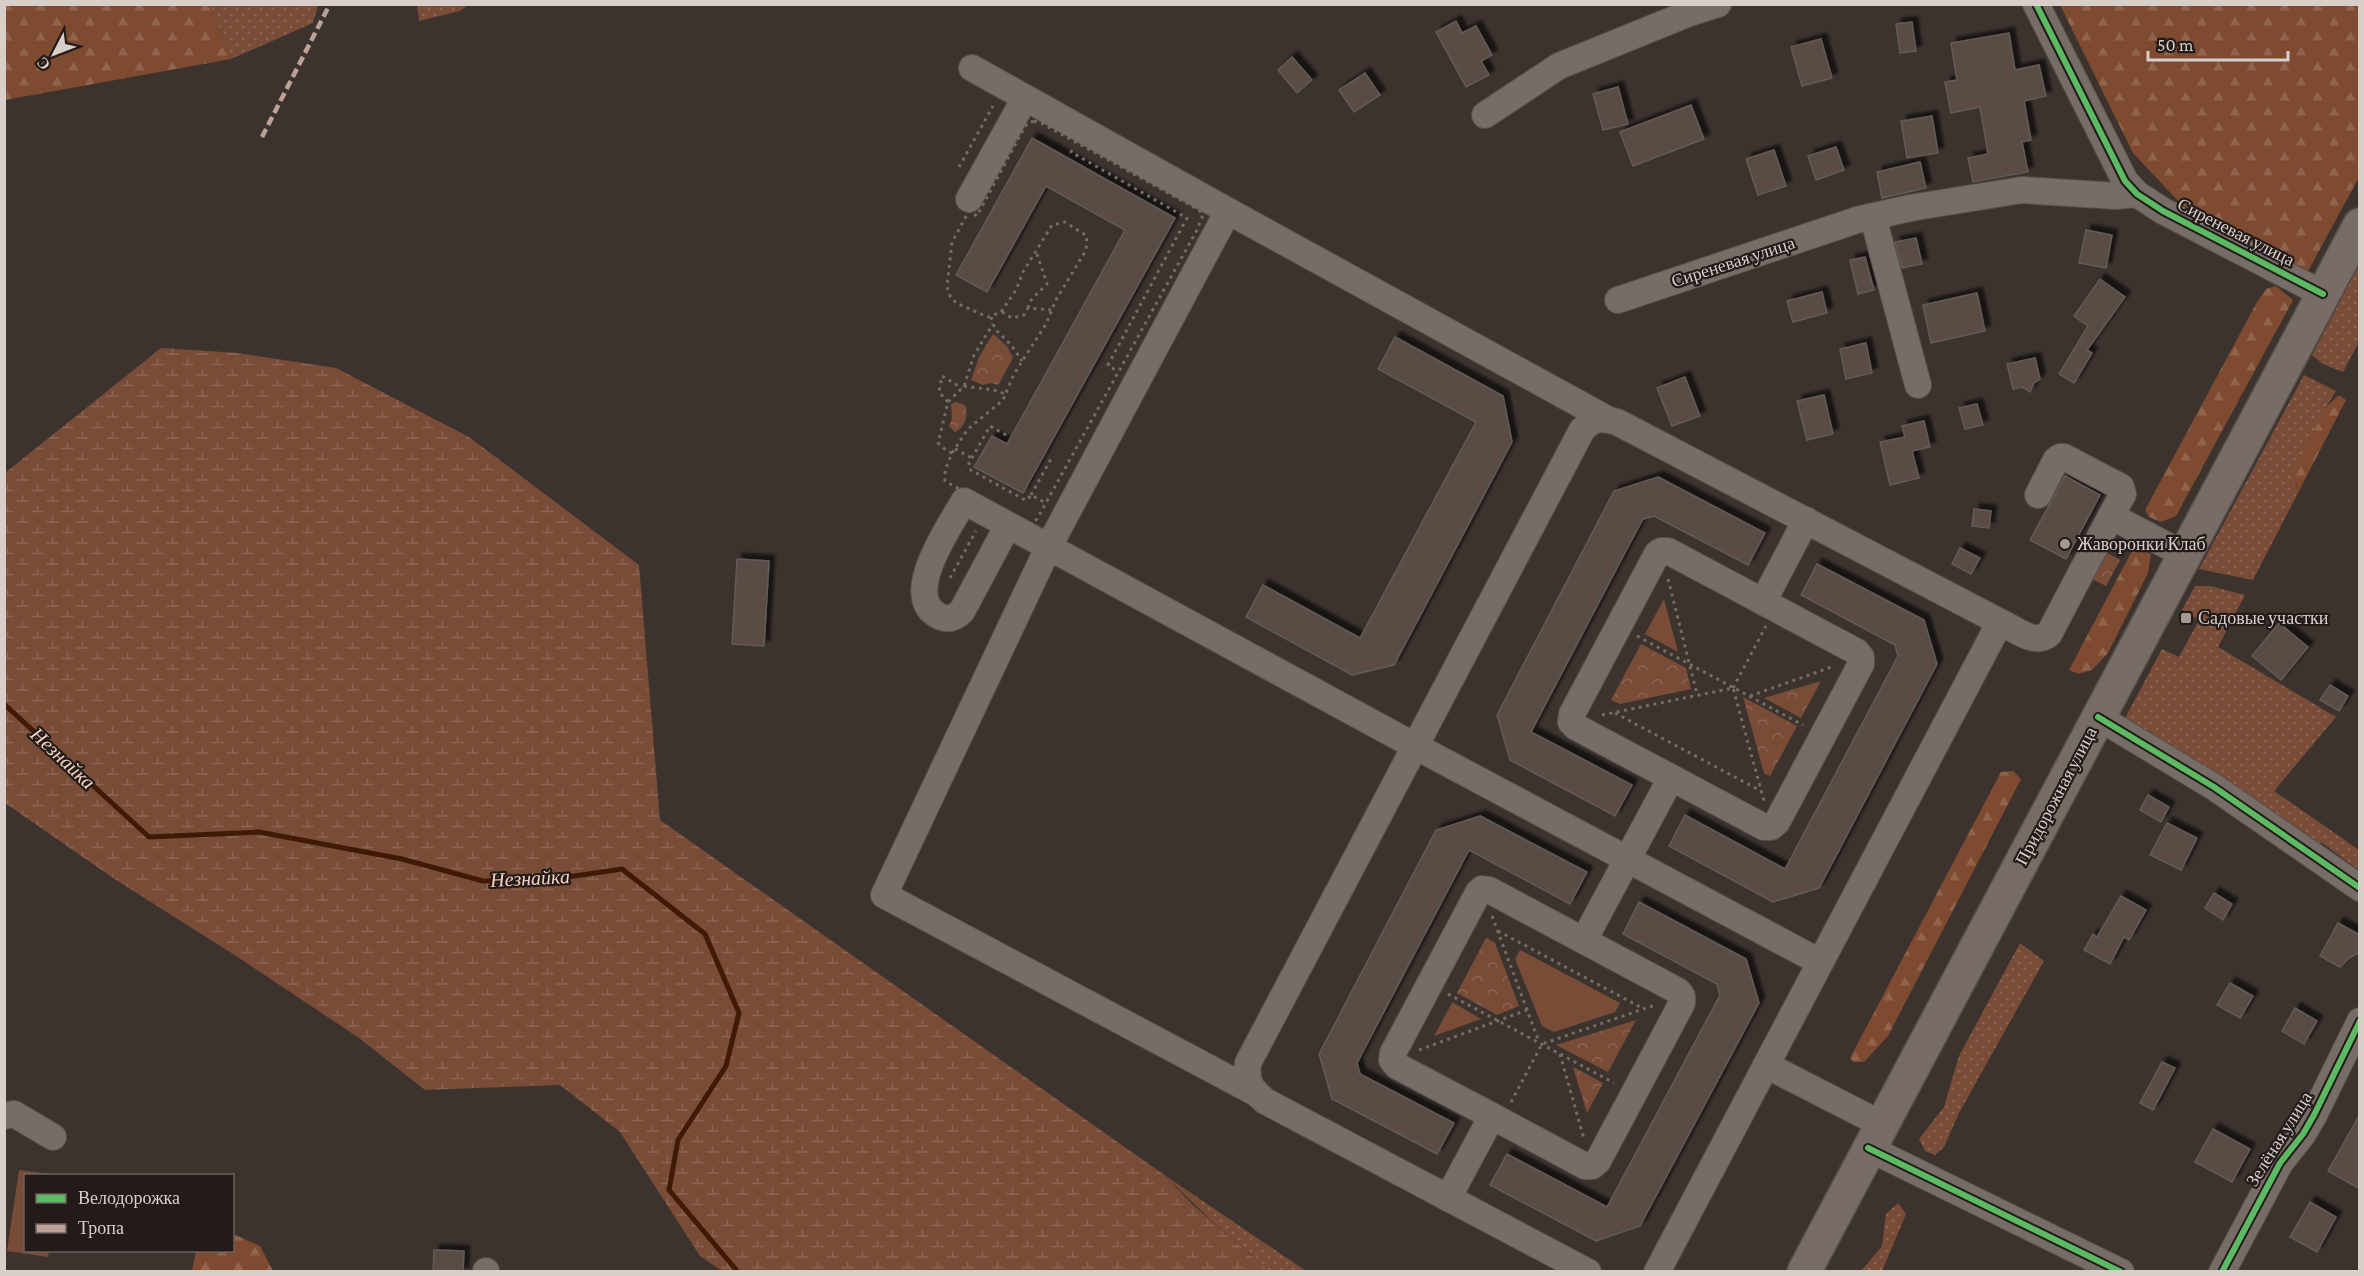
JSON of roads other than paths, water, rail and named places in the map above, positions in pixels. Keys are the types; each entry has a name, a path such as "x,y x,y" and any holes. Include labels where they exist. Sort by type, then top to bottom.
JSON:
{"main road":[{"name":"Придорожная улица","path":"1804,1272 2360,225"}],"street":[{"path":"1485,115 1559,66 1687,14 1718,4"},
{"path":"2036,4 2125,181 2137,194"},
{"path":"972,68 1605,418 1617,422 2036,640 2043,639 2049,634 2123,490 2060,457 2056,460 2038,495"},
{"path":"969,199 1025,98"},
{"name":"Сиреневая улица","path":"1618,300 1873,217 1910,208 2022,190 2116,196 2137,194 2163,211 2323,294"},
{"path":"1228,211 1048,548 884,895 1588,1272"},
{"path":"1873,217 1918,385"},
{"path":"1256,1093 1247,1079 1248,1062 1582,430 1589,423 1605,418"},
{"path":"1008,525 956,617 950,619 932,612 925,601 928,566 964,501 988,509 1008,525 1048,548 1820,962"},
{"path":"2111,516 2185,555"},
{"path":"1769,605 1806,520"},
{"path":"1661,551 1668,551 1769,605 1857,652 1862,657 1861,664 1777,822 1771,827 1764,827 1576,727 1571,722 1572,714 1657,554 1661,551"},
{"path":"1657,1272 2000,622"},
{"path":"2098,717 2214,787 2360,888"},
{"path":"1584,940 1671,778"},
{"path":"1482,890 1489,890 1584,940 1678,991 1683,996 1682,1003 1598,1161 1592,1166 1585,1166 1496,1119 1397,1066 1392,1060 1393,1053 1478,893 1482,890"},
{"name":"Зелёная улица","path":"2222,1272 2275,1172 2314,1115 2360,1021"},
{"path":"1766,1065 1875,1136 2121,1272"},
{"path":"4,1116 14,1114 53,1137"},
{"path":"1448,1198 1496,1119"}],"waterway":[{"name":"Незнайка","path":"4,704 149,837 259,832 402,859 483,881 547,880 622,869 705,934 739,1013 726,1066 678,1140 669,1190 738,1272"}],"place":[{"name":"Жаворонки Клаб","path":"2065,544"},
{"name":"Садовые участки","path":"2186,618"}]}
